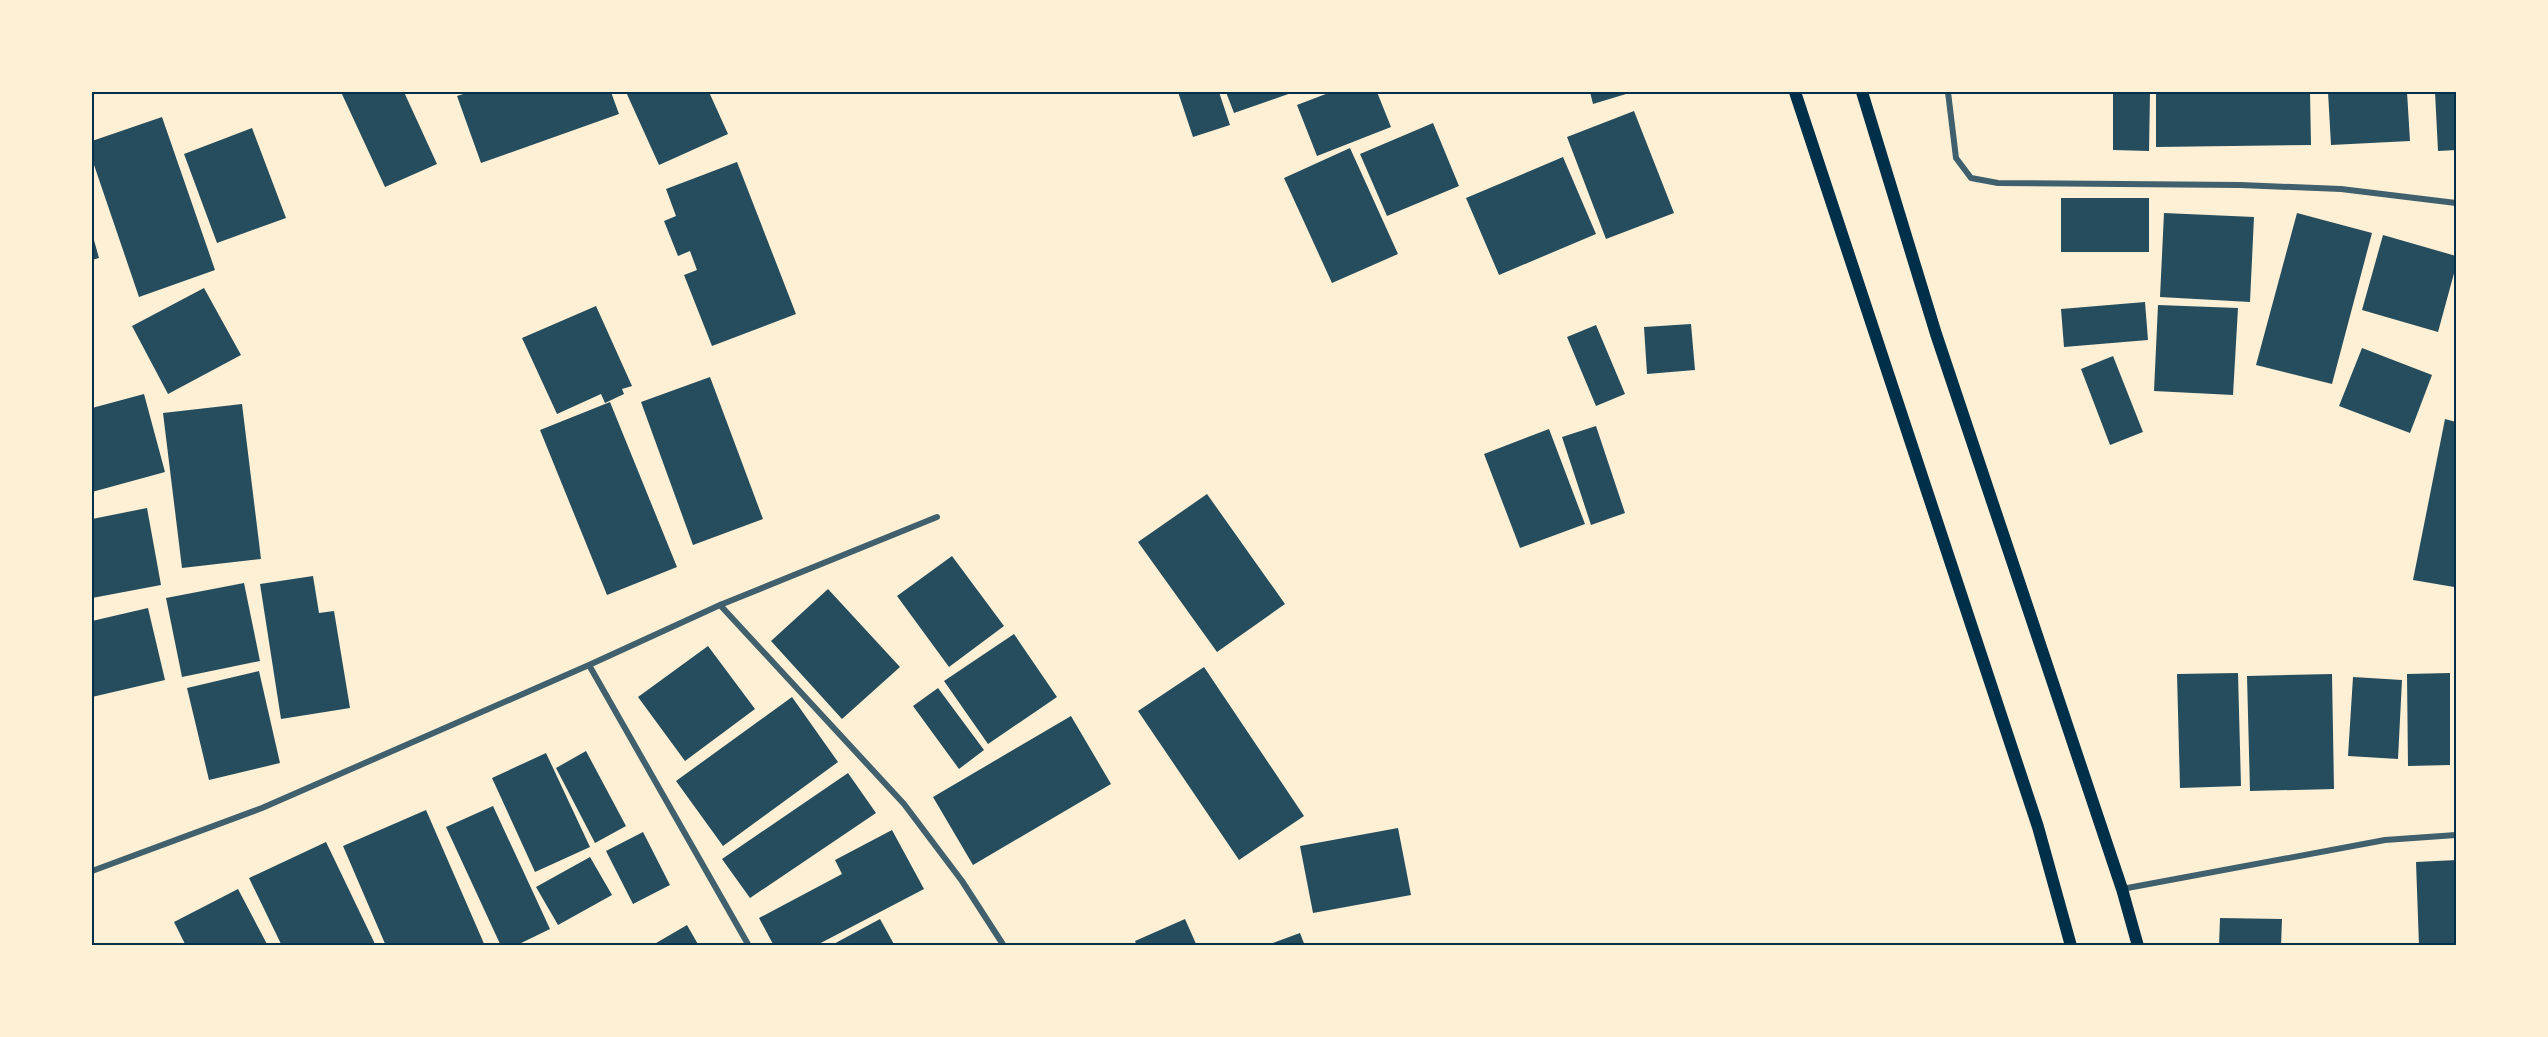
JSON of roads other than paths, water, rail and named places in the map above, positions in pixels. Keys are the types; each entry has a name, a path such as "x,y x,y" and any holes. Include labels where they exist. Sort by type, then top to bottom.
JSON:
{"main road":[{"path":"1795,92 2038,827 2071,945"},
{"path":"1862,92 1936,334 2122,889 2138,945"}],"street":[{"path":"1948,92 1956,158 1971,178 1998,183 2240,185 2341,189 2457,203"},
{"path":"92,871 262,808 720,605 937,517"},
{"path":"720,605 904,804 962,881 1004,945"},
{"path":"589,665 749,945"},
{"path":"2122,889 2385,840 2457,835"}]}
